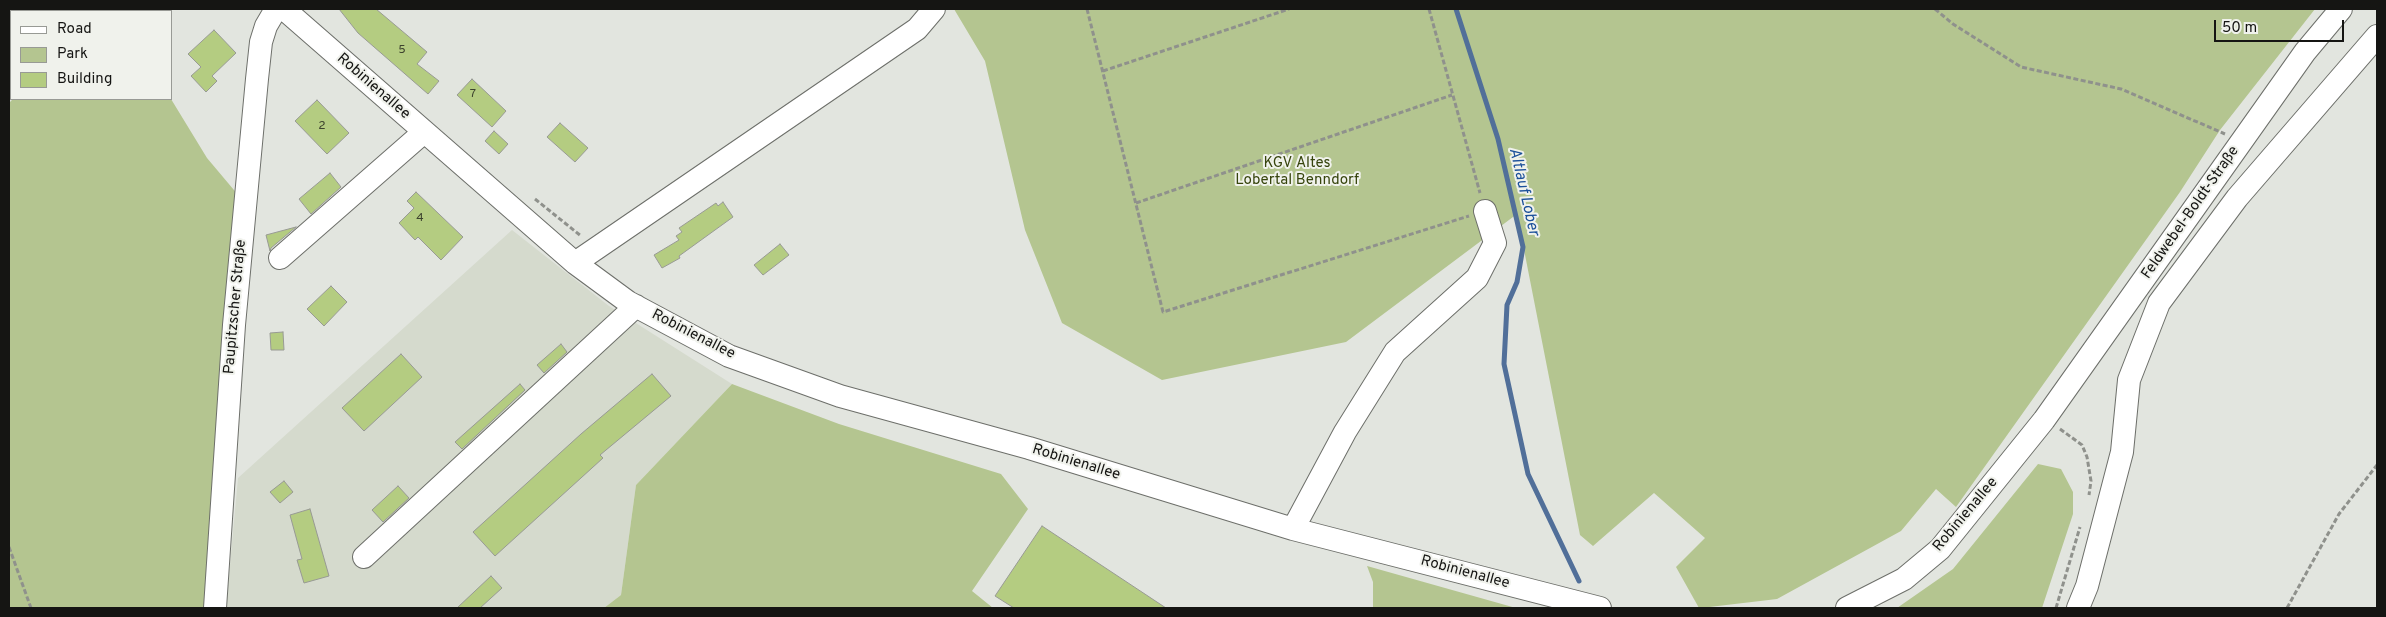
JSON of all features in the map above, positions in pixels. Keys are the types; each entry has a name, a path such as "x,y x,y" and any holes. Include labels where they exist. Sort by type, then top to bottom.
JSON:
{"street":[{"name":"Paupitzscher Straße","path":"215,608 234,325 257,79 261,42 266,26 276,9"},
{"name":"Robinienallee","path":"284,9 575,263 636,306 729,356 840,396 1029,448 1293,529 1600,608"},
{"path":"575,263 918,29 934,9"},
{"name":"Feldwebel-Boldt-Straße","path":"2044,420 2305,52 2341,9"},
{"path":"2078,608 2087,586 2122,452 2129,380 2159,303 2237,198 2377,36"},
{"path":"280,258 424,132"},
{"path":"1293,529 1345,432 1395,352 1476,278 1495,243 1485,211"},
{"path":"364,557 636,306"},
{"name":"Robinienallee","path":"1847,608 1904,579 1940,549 2044,420"}],"path":[{"path":"1087,9 1164,312 1485,211 1429,9"},
{"path":"1103,71 1289,9"},
{"path":"1935,9 1953,24 2021,67 2121,89 2220,130 2239,145"},
{"path":"1136,203 1453,95"},
{"path":"2044,420 2064,431 2082,446 2087,457 2091,481 2087,503"},
{"path":"2287,608 2339,514 2377,465"},
{"path":"2056,608 2082,522"},
{"path":"9,547 31,608"}],"shaded area":[{"path":"512,230 609,306 732,384 636,485 621,595 604,608 226,608 238,478"}],"green space":[{"name":"KGV Altes Lobertal Benndorf","path":"954,9 2315,9 2220,130 2180,192 1956,507 1936,489 1901,531 1777,599 1699,608 1676,567 1705,538 1654,493 1593,546 1580,535 1517,214 1346,342 1162,380 1062,323 1025,230 985,61"},
{"path":"12,100 172,100 207,158 239,196 209,608 9,608 9,103"},
{"path":"732,384 839,424 1001,474 1028,509 972,591 993,608 604,608 621,595 636,485"},
{"path":"2038,464 2061,469 2073,492 2073,514 2042,608 1897,608 1953,569"},
{"path":"1367,566 1516,608 1373,608 1373,582"}],"building":[{"path":"339,9 376,9 427,52 417,64 439,81 428,94 358,33"},
{"path":"214,30 236,53 212,76 217,81 206,92 191,76 201,67 188,54"},
{"path":"472,79 506,111 492,127 457,95"},
{"path":"317,100 349,133 327,154 295,121"},
{"path":"560,123 588,148 575,162 547,137"},
{"path":"494,131 508,144 499,154 485,141"},
{"path":"330,173 341,187 311,214 299,199"},
{"path":"416,192 463,237 441,260 418,237 415,240 399,223 414,208 407,201"},
{"path":"723,202 733,217 679,256 680,258 662,268 654,255 679,240 676,236 682,232 679,228 716,203 718,206"},
{"path":"296,227 271,248 270,251 266,235"},
{"path":"780,244 789,255 763,275 754,265"},
{"path":"331,286 347,302 324,326 307,309"},
{"path":"283,332 284,350 271,350 270,333"},
{"path":"561,344 567,352 544,373 537,365"},
{"path":"401,354 422,377 364,431 342,408"},
{"path":"652,374 671,396 600,455 603,458 495,556 473,532 581,434"},
{"path":"520,384 525,390 462,449 455,442"},
{"path":"284,481 293,492 280,503 270,492"},
{"path":"398,486 409,498 383,522 372,510"},
{"path":"310,509 329,576 304,583 297,560 302,559 290,515"},
{"path":"1042,526 1166,608 1014,608 995,596"},
{"path":"491,576 502,588 480,608 457,608"}],"waterway":[{"name":"Altlauf Lober","path":"1456,9 1498,139 1523,247 1517,282 1507,305 1504,364 1528,474 1579,581"}]}
